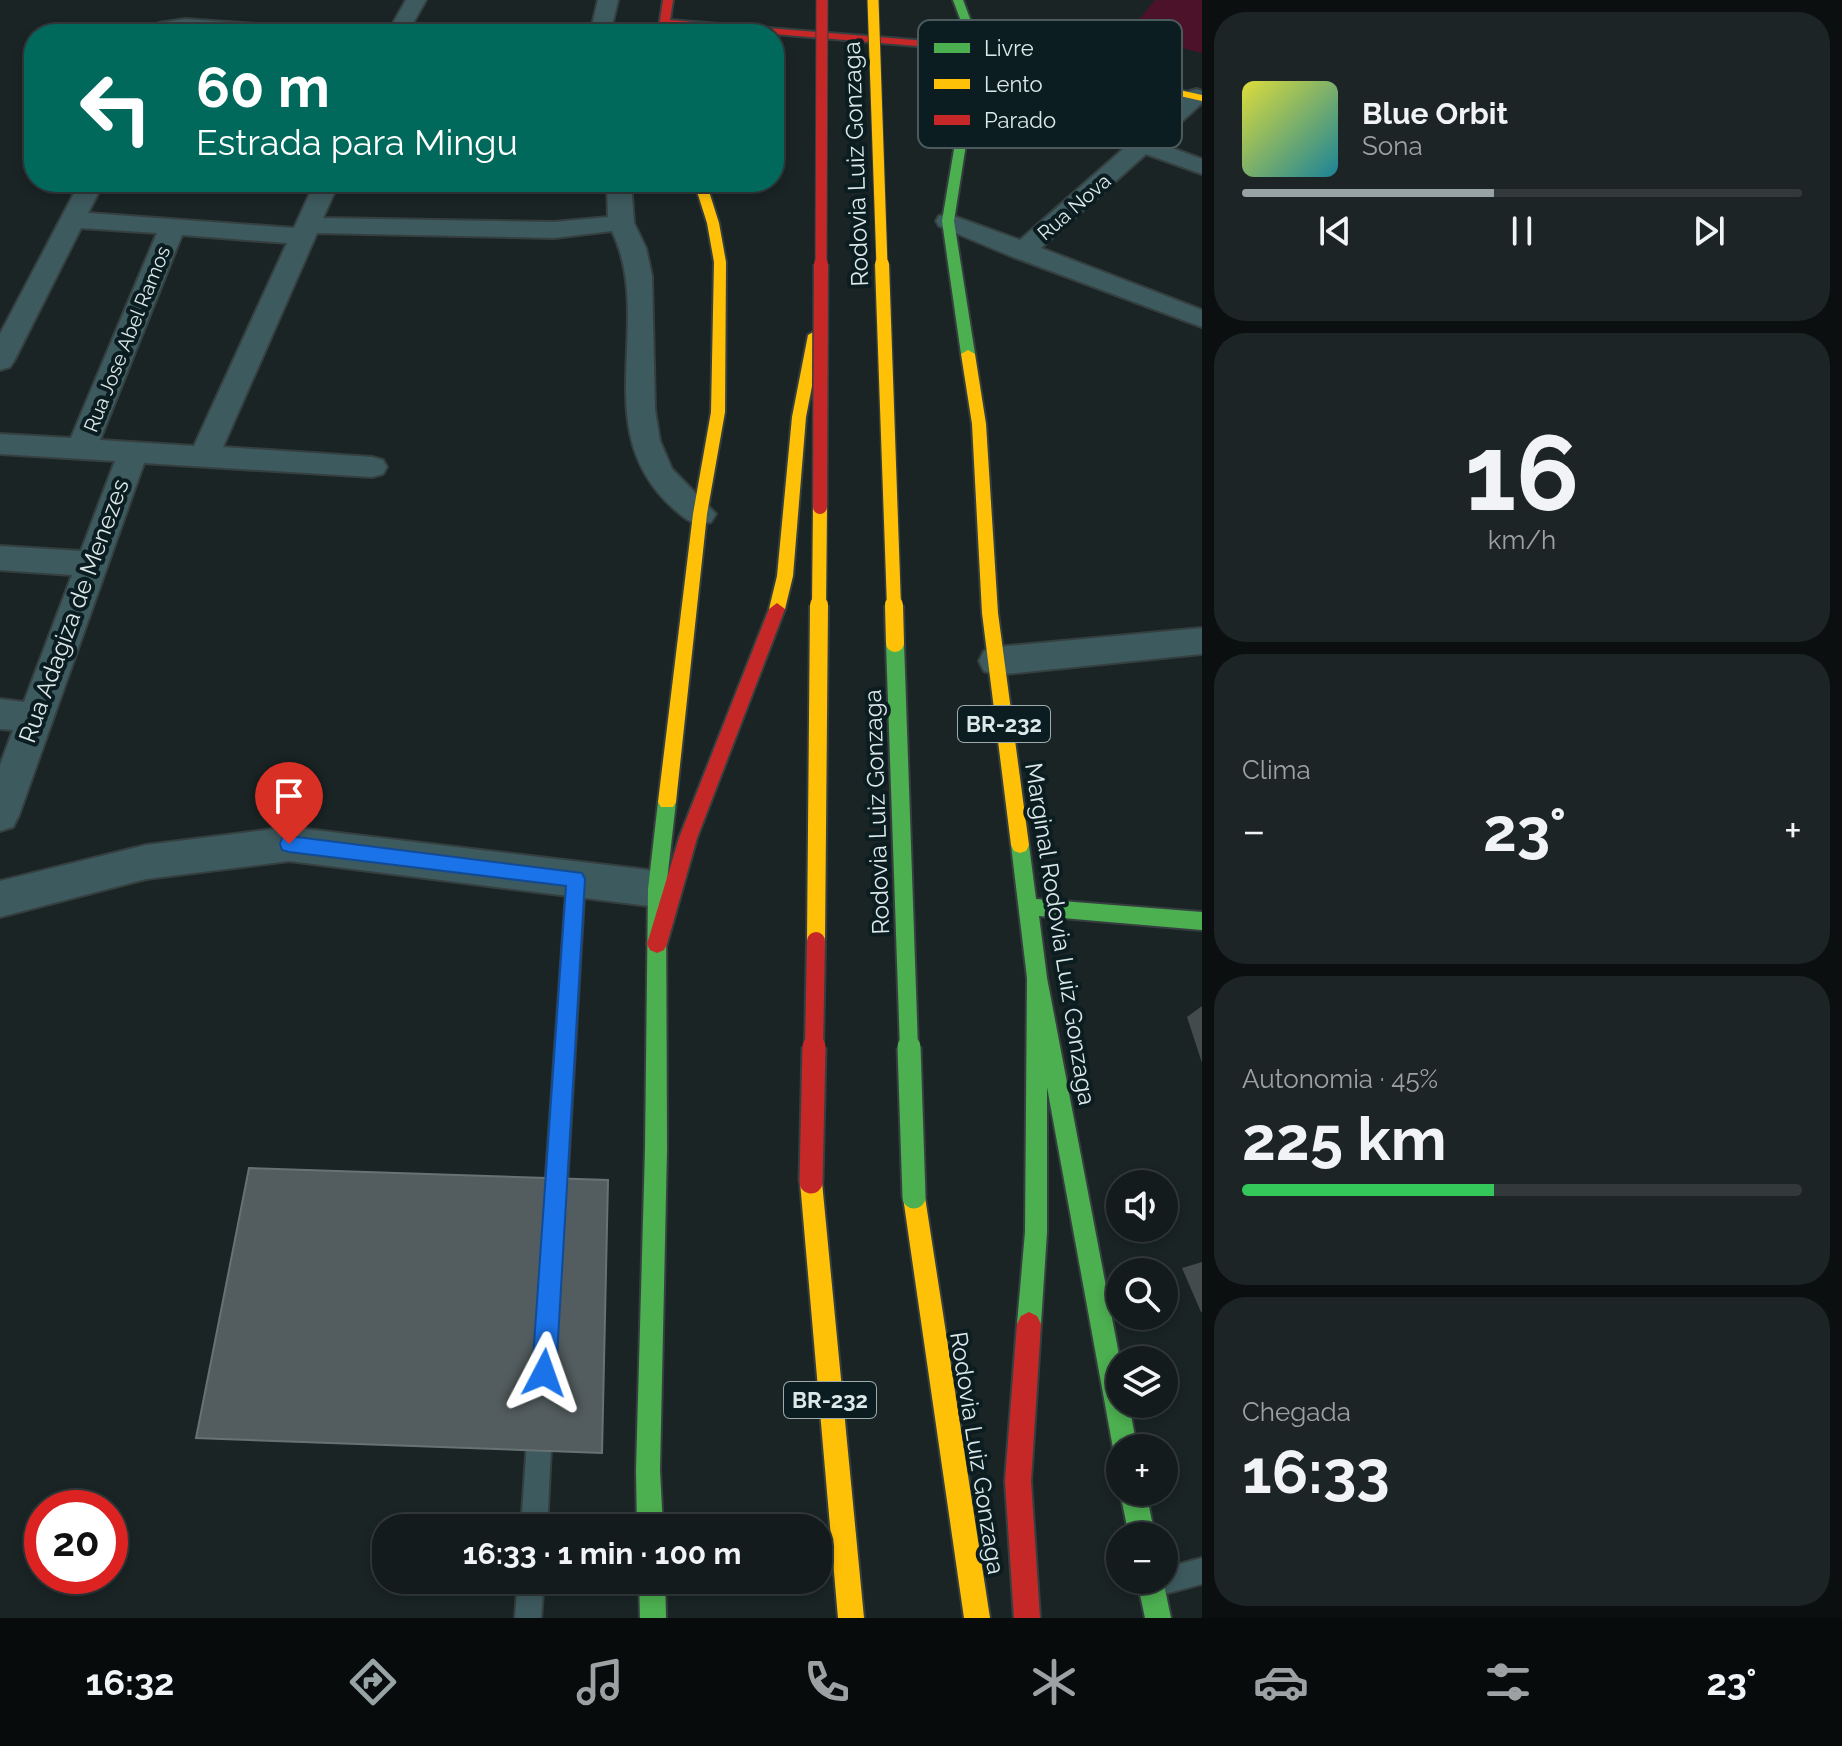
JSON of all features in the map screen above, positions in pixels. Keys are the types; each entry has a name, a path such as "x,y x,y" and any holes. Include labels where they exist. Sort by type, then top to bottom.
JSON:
{"main road":[{"path":"664,24 668,0"},
{"name":"Rodovia Luiz Gonzaga","path":"822,0 820,769 811,1182 851,1618"},
{"name":"Rodovia Luiz Gonzaga","path":"873,0 914,1197 977,1618"},
{"name":"Marginal Rodovia Luiz Gonzaga","path":"958,0 966,20"},
{"path":"784,36 918,44"},
{"name":"Marginal Rodovia Luiz Gonzaga","path":"960,148 948,221 979,424 990,613 996,661 1037,978 1122,1434"},
{"path":"650,1514 657,889 700,514 718,412 720,262 703,192"},
{"path":"657,944 688,838 777,611 785,576 799,417 821,305"},
{"path":"1028,907 1202,921"},
{"path":"1027,1618 1018,1481 1036,1232 1037,978"},
{"path":"652,1594 653,1618"},
{"path":"1153,1594 1158,1618"}],"street":[{"path":"403,24 416,0"},
{"path":"602,24 608,0"},
{"name":"Rua Nova","path":"1182,113 1200,97"},
{"name":"Rua Nova","path":"1022,252 1143,148"},
{"path":"1150,148 1202,167"},
{"path":"0,361 88,192"},
{"path":"204,457 322,192"},
{"path":"75,220 172,228 554,230 620,204 637,259 637,388 648,455 659,474 700,514"},
{"path":"948,221 1202,324"},
{"name":"Rua Jose Abel Ramos","path":"81,449 172,228"},
{"path":"0,444 372,467"},
{"name":"Rua Adagiza de Menezes","path":"0,815 17,716 91,564 133,453"},
{"path":"0,558 91,564"},
{"path":"996,661 1202,641"},
{"path":"0,899 146,862 289,844 657,889"}],"lane":[{"path":"553,1227 576,879"},
{"path":"535,1514 542,1401"},
{"path":"1178,1576 1202,1571"},
{"path":"528,1618 530,1594"}],"shaded area":[{"path":"1155,0 1202,0 1202,53 1182,48 1182,20 1139,20"}],"building":[{"path":"249,1168 608,1180 602,1453 196,1438"}],"traffic: fast":[{"path":"958,0 966,20"},
{"path":"960,148 948,221 968,354"},
{"path":"895,643 914,1197"},
{"path":"650,1514 657,889 667,802"},
{"path":"1020,845 1037,978 1122,1434"},
{"path":"1028,907 1202,921"},
{"path":"1029,1324 1036,1232 1037,978"},
{"path":"1136,1506 1139,1522"},
{"path":"652,1594 653,1618"},
{"path":"1153,1594 1158,1618"}],"traffic: slow":[{"path":"873,0 895,643"},
{"path":"1182,94 1202,98"},
{"path":"667,802 700,514 718,412 720,262 703,192"},
{"path":"777,609 785,576 799,417 815,335"},
{"path":"968,354 979,424 990,613 1020,845"},
{"path":"816,941 820,507"},
{"path":"811,1182 851,1618"},
{"path":"914,1197 977,1618"}],"traffic: jam":[{"path":"664,24 668,0"},
{"path":"820,507 822,0"},
{"path":"663,22 687,24"},
{"path":"784,32 918,43"},
{"path":"657,944 688,838 777,609"},
{"path":"811,1182 816,941"},
{"path":"1027,1618 1018,1481 1029,1324"}],"route":[{"path":"289,844 576,879 544,1373"}]}
